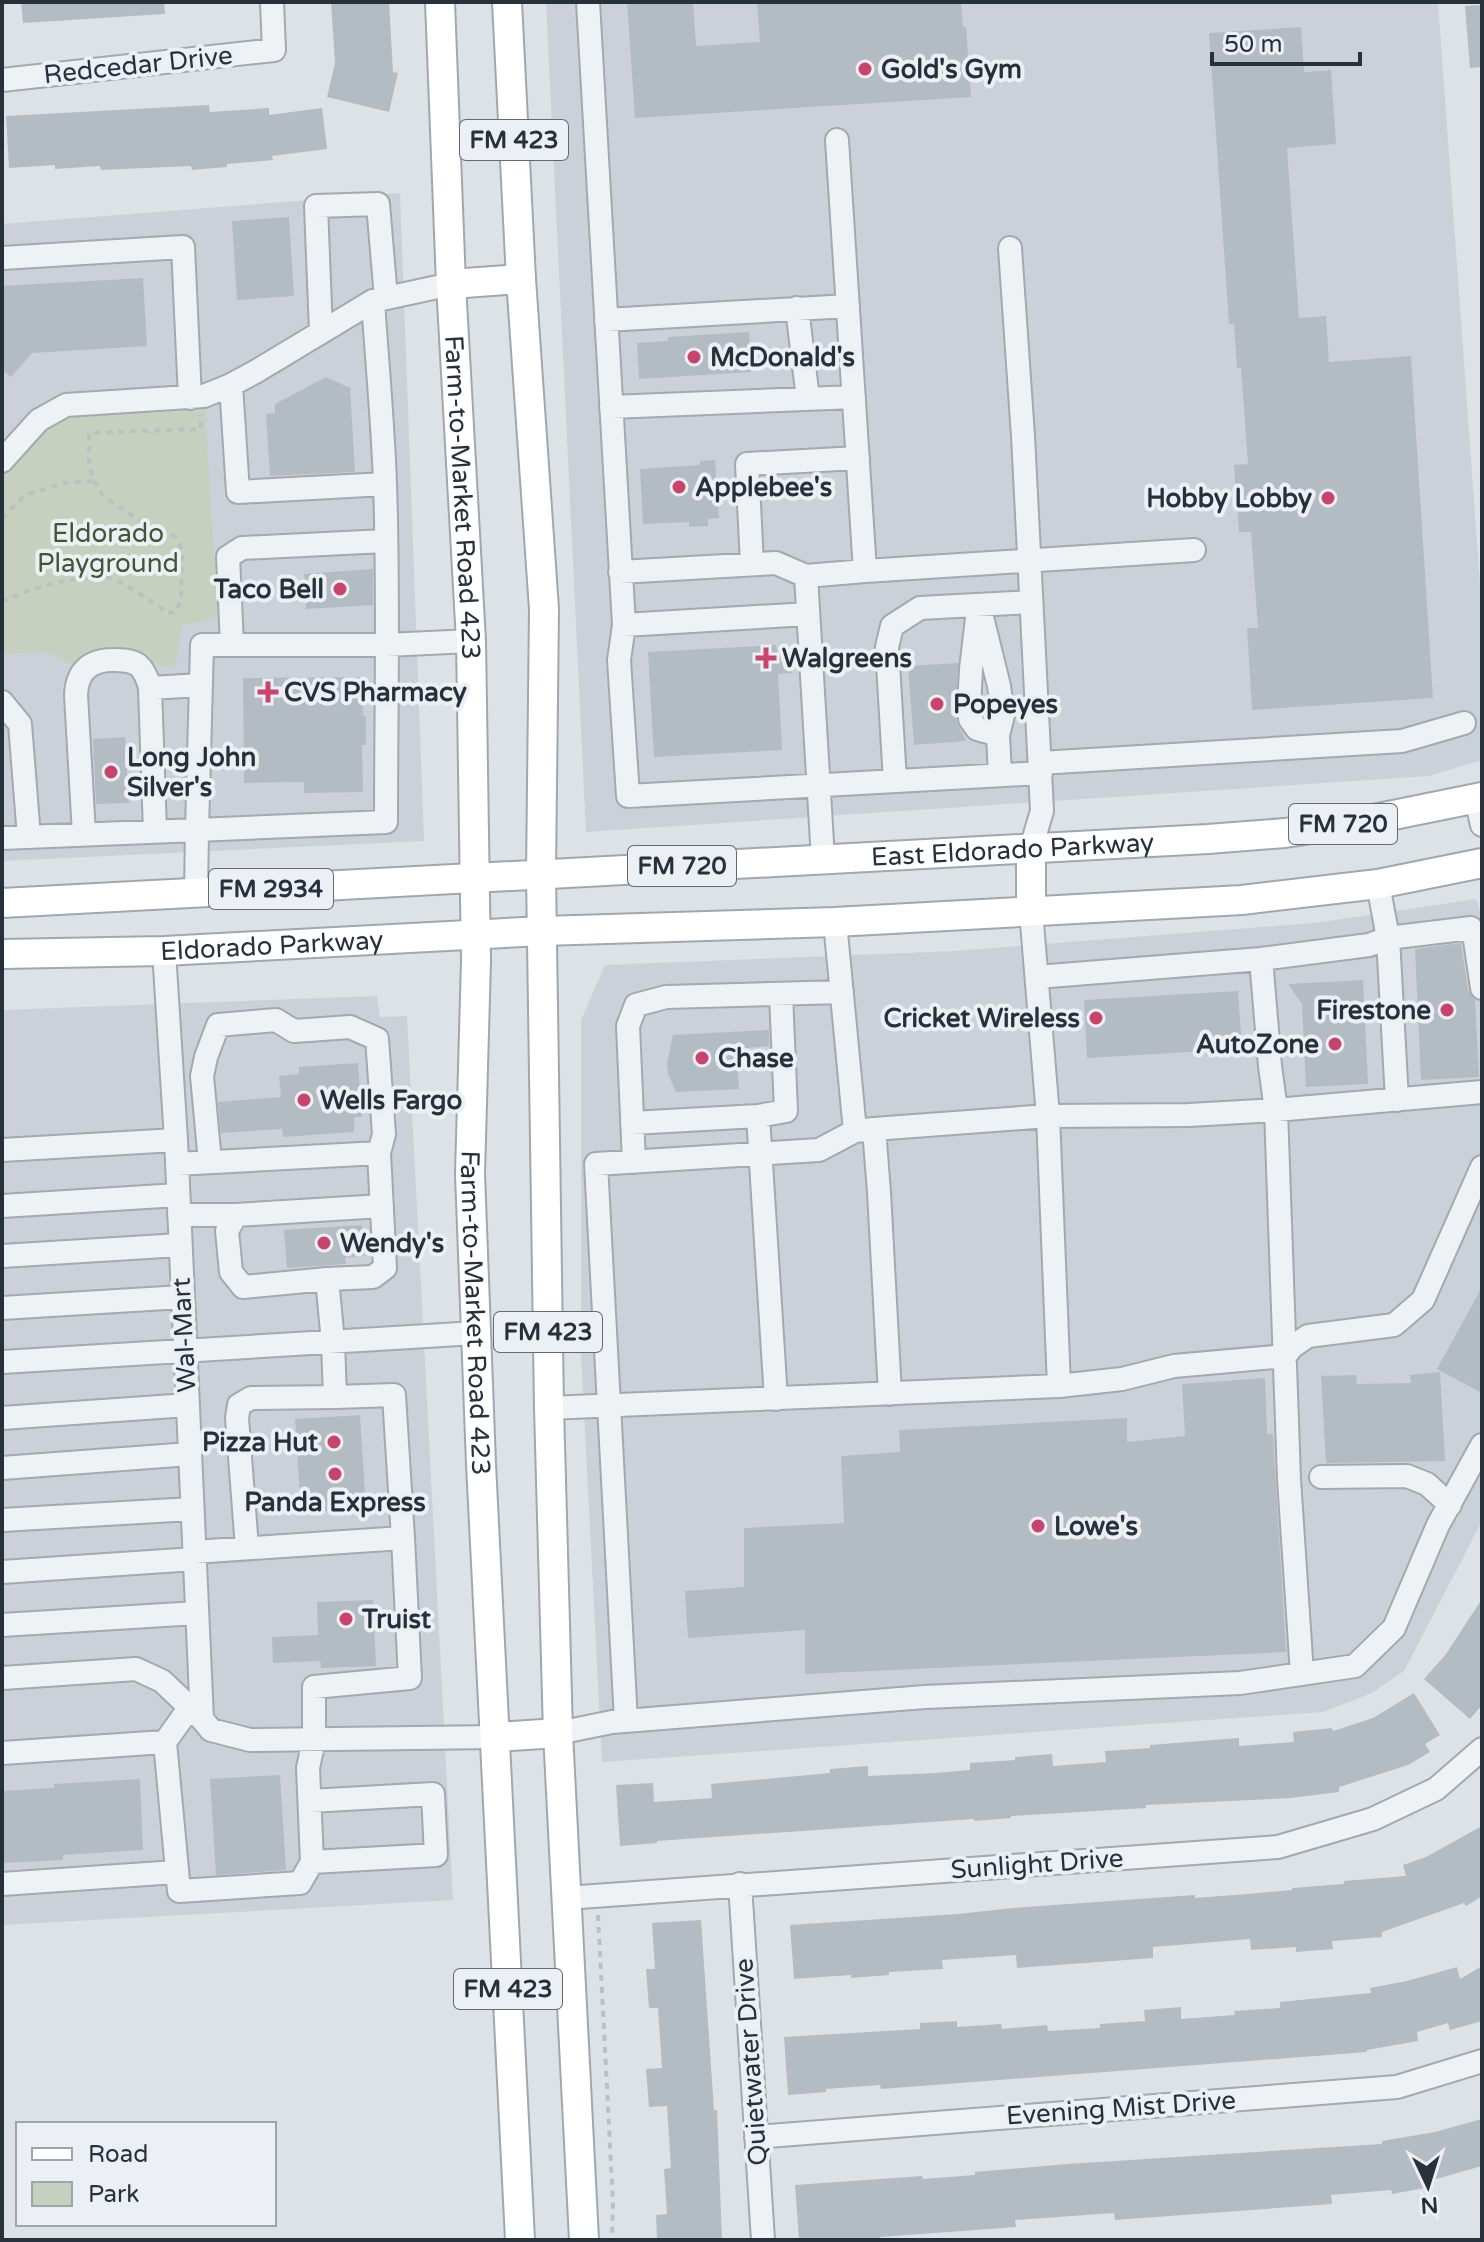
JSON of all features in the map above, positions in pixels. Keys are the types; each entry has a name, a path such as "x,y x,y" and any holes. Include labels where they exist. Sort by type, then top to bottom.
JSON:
{"main road":[{"name":"Farm-to-Market Road 423","path":"440,2 451,284 471,641 475,934 470,1174 520,2240"},
{"name":"FM 423","path":"507,2 521,279 544,609 541,874 549,1408 558,1733 584,2240"},
{"path":"451,284 521,279"},
{"name":"East Eldorado Parkway","path":"541,874 1285,833 1480,807"},
{"path":"1031,848 1031,911"},
{"path":"542,931 835,922 1242,900 1378,884 1482,863"},
{"name":"FM 2934","path":"2,903 541,874"},
{"name":"Eldorado Parkway","path":"2,954 164,951 542,931"},
{"path":"496,1737 558,1733"}],"street":[{"name":"Redcedar Drive","path":"2,80 274,50 272,2"},
{"path":"588,2 624,625 619,660 628,796 1000,775 1040,768 1402,741 1464,723"},
{"path":"837,140 865,571"},
{"path":"2,838 386,822 385,484 378,204 316,206 321,332"},
{"path":"2,258 183,247 194,397"},
{"path":"1010,248 1042,811 1031,848"},
{"path":"2,461 39,420 66,405 204,396 231,385 380,299 451,284"},
{"path":"606,320 848,306"},
{"path":"797,308 808,399"},
{"path":"231,385 238,492 385,484"},
{"path":"611,407 854,397"},
{"path":"752,564 747,464 858,458"},
{"path":"232,645 228,557 242,548 385,541"},
{"path":"620,572 776,563 806,576 1194,550"},
{"path":"806,576 823,859"},
{"path":"895,781 887,647 892,626 920,608 1031,602"},
{"path":"979,605 1003,715 998,735 1000,775"},
{"path":"979,605 971,669 970,719 977,729 998,735"},
{"path":"624,625 808,614"},
{"path":"196,892 202,645 386,645 471,641"},
{"path":"84,834 76,695 78,680 92,663 111,660 125,660 139,666 150,688 155,831"},
{"path":"150,688 201,685"},
{"path":"2,702 20,724 29,837"},
{"path":"1378,884 1388,938 1397,1100"},
{"path":"1031,911 1048,1116 1059,1386"},
{"path":"835,922 842,992 864,1130 879,1192 890,1394"},
{"path":"1037,977 1261,959 1471,928 1482,988"},
{"name":"Wal-Mart","path":"164,951 176,1140 197,1613 196,1713"},
{"path":"1261,959 1276,1110 1289,1479 1302,1674"},
{"path":"634,1162 628,1026 636,1005 666,997 842,992"},
{"path":"632,1123 758,1116 786,1111 781,994"},
{"path":"210,1162 202,1076 218,1025 276,1020 294,1031 350,1027 377,1039 384,1134 379,1153 385,1268 373,1277 243,1287 231,1272 227,1231 236,1215"},
{"path":"626,1721 596,1164 819,1150 864,1130 1048,1116 1189,1115 1276,1110 1482,1092"},
{"path":"758,1116 776,1399"},
{"path":"2,1150 176,1140"},
{"path":"177,1164 379,1153"},
{"path":"549,1408 1059,1386 1122,1379 1174,1366 1285,1356 1308,1336 1394,1325 1423,1300 1482,1167"},
{"path":"2,1206 179,1205 236,1215 382,1206"},
{"path":"2,1256 180,1245"},
{"path":"327,1279 335,1397"},
{"path":"2,1308 182,1297"},
{"path":"2,1362 476,1333"},
{"path":"165,1742 179,1891 300,1883 312,1862 308,1768 314,1740 314,1687 410,1678 394,1395 251,1398 239,1405 237,1418 247,1548"},
{"path":"2,1418 188,1405"},
{"path":"558,1733 612,1722 925,1697 1240,1683 1355,1666 1394,1628 1438,1525 1482,1445"},
{"path":"2,1468 190,1454"},
{"path":"1321,1477 1407,1476 1427,1484 1450,1505"},
{"path":"2,1520 192,1509"},
{"path":"2,1572 247,1548 403,1538"},
{"path":"2,1625 197,1613"},
{"path":"2,1678 130,1668 162,1681 211,1730 250,1740 496,1737"},
{"path":"2,1753 165,1742 196,1713"},
{"name":"Sunlight Drive","path":"566,1898 1278,1847 1373,1819 1436,1789 1482,1749"},
{"path":"310,1801 433,1794 436,1855 312,1862"},
{"path":"2,1884 176,1872"},
{"name":"Quietwater Drive","path":"740,1884 763,2240"},
{"name":"Evening Mist Drive","path":"756,2137 1397,2087 1482,2061"}],"path":[{"path":"2,602 18,594 73,580 112,578 168,613 176,612 181,599 180,545 175,537 144,523 103,496 89,465 89,433 201,429 194,397"},
{"path":"2,518 25,495 64,483 94,481"},
{"path":"597,1895 613,2203 612,2240"}],"shaded area":[{"path":"546,2 1438,2 1482,612 1482,760 1429,776 586,832"},
{"path":"400,193 424,841 2,861 2,224"},
{"path":"1476,899 1482,916 1482,1521 1404,1671 1372,1693 1323,1712 602,1762 581,1353 581,1020 605,965 955,951 1315,923"},
{"path":"377,996 380,1017 407,1016 453,1900 2,1925 2,1010"}],"green space":[{"name":"Eldorado Playground","path":"205,409 218,618 182,625 175,668 127,657 80,669 46,652 2,654 2,478 45,425 72,414"}],"building":[{"path":"21,2 164,2 165,14 23,23"},
{"path":"331,2 389,2 393,72 398,73 389,112 327,97 335,63"},
{"name":"Gold's Gym","path":"627,2 693,2 696,46 760,42 757,2 961,2 971,97 635,118"},
{"path":"1482,5 1482,67 1470,68 1465,6"},
{"path":"1301,27 1304,72 1331,70 1336,144 1287,148 1299,318 1326,316 1329,362 1411,356 1433,698 1252,710 1247,628 1258,628 1251,532 1239,532 1234,465 1248,464 1241,368 1237,368 1234,324 1229,324 1209,33"},
{"path":"209,105 210,112 269,108 269,115 322,108 327,149 272,156 273,160 192,170 191,166 101,170 100,166 55,169 55,165 9,168 6,116"},
{"path":"289,217 294,296 237,300 232,221"},
{"path":"143,278 147,346 32,353 11,377 2,370 2,286"},
{"name":"McDonald's","path":"749,332 751,372 639,379 637,343 668,341 668,337"},
{"path":"326,377 350,388 355,472 270,476 266,414 275,413 275,404"},
{"name":"Applebee's","path":"715,460 719,518 708,519 708,526 689,527 689,522 643,524 640,469 700,465 700,461"},
{"name":"Taco Bell","path":"373,569 373,605 306,609 304,574"},
{"name":"Walgreens","path":"776,645 777,652 791,651 792,673 778,674 782,750 654,757 648,652"},
{"name":"Popeyes","path":"958,663 956,720 966,741 914,745 908,666"},
{"name":"CVS Pharmacy","path":"362,677 363,716 366,716 366,745 362,745 363,792 304,793 304,782 244,783 243,678"},
{"path":"125,737 129,803 96,804 93,739"},
{"name":"Firestone","path":"1461,943 1468,990 1475,1000 1479,1077 1421,1080 1415,949"},
{"name":"AutoZone","path":"1363,980 1368,1084 1306,1087 1302,1004 1288,984"},
{"path":"1238,991 1242,1049 1087,1058 1084,1000"},
{"name":"Chase","path":"769,1030 769,1046 736,1049 739,1089 676,1092 667,1063 673,1035"},
{"name":"Wells Fargo","path":"358,1063 362,1117 354,1117 354,1132 283,1137 282,1129 221,1133 218,1102 281,1097 279,1076 299,1074 299,1067"},
{"name":"Wendy's","path":"362,1225 365,1256 345,1258 346,1264 287,1268 284,1230"},
{"path":"1482,1287 1482,1393 1437,1369"},
{"path":"1440,1372 1445,1461 1326,1463 1321,1376 1356,1375 1357,1384 1411,1383 1410,1375"},
{"name":"Lowe's","path":"1265,1378 1267,1434 1273,1434 1286,1652 805,1674 805,1630 688,1638 685,1591 744,1587 744,1528 844,1523 841,1456 900,1452 899,1430 1127,1418 1127,1442 1185,1436 1182,1384"},
{"path":"360,1415 366,1509 301,1513 295,1419"},
{"path":"1482,1599 1482,1705 1470,1719 1424,1679 1446,1654"},
{"name":"Truist","path":"373,1600 376,1666 321,1668 320,1661 273,1663 272,1637 318,1635 317,1602"},
{"path":"1414,1693 1440,1735 1425,1744 1430,1752 1408,1765 1339,1787 1339,1792 620,1846 616,1785 653,1783 654,1802 712,1798 711,1784 830,1773 830,1769 868,1766 868,1776 935,1773 970,1770 970,1763 1052,1754 1053,1766 1106,1762 1105,1751 1150,1748 1150,1745 1239,1738 1239,1746 1294,1742 1293,1732 1332,1728 1333,1731 1373,1718"},
{"path":"280,1775 286,1870 216,1875 210,1779"},
{"path":"140,1779 143,1850 63,1855 63,1860 2,1863 2,1791 54,1788 54,1784"},
{"path":"1482,1826 1482,1896 1466,1906 1464,1903 1382,1932 1382,1937 1332,1941 1333,1949 1296,1952 1296,1947 1251,1950 1250,1939 1153,1947 1153,1958 1017,1968 1016,1955 942,1960 943,1969 889,1972 889,1975 794,1979 790,1925 1195,1895 1195,1898 1247,1894 1406,1876 1403,1865 1426,1857"},
{"path":"701,1920 714,2110 717,2110 722,2240 657,2240 656,2215 667,2214 664,2169 671,2168 667,2106 649,2107 646,2069 662,2068 658,2008 649,2008 646,1969 655,1969 652,1923"},
{"path":"1482,1966 1482,2021 1450,2030 1448,2023 1417,2032 1418,2041 1367,2052 881,2089 880,2085 826,2089 826,2092 788,2095 784,2037 920,2029 920,2023 957,2021 957,2027 1001,2024 1002,2029 1047,2025 1048,2031 1100,2028 1100,2024 1145,2021 1144,2010 1181,2007 1181,2019 1235,2015 1234,2011 1280,2008 1280,2002 1371,1993 1370,1988 1457,1967 1460,1979"},
{"path":"1482,2119 1482,2166 1429,2181 1430,2187 1392,2194 1391,2190 1331,2195 1332,2204 1115,2220 1114,2213 1015,2220 1016,2227 880,2237 881,2240 799,2240 795,2185 922,2176 923,2179 1067,2164 1382,2144 1382,2141 1435,2132"}],"place":[{"name":"Gold's Gym","path":"865,69"},
{"name":"McDonald's","path":"694,357"},
{"name":"Applebee's","path":"679,487"},
{"name":"Hobby Lobby","path":"1328,498"},
{"name":"Taco Bell","path":"340,589"},
{"name":"Walgreens","path":"766,658"},
{"name":"CVS Pharmacy","path":"268,692"},
{"name":"Popeyes","path":"937,704"},
{"name":"Long John Silver's","path":"111,772"},
{"name":"Firestone","path":"1447,1010"},
{"name":"Cricket Wireless","path":"1096,1018"},
{"name":"AutoZone","path":"1335,1044"},
{"name":"Chase","path":"702,1058"},
{"name":"Wells Fargo","path":"304,1100"},
{"name":"Wendy's","path":"324,1243"},
{"name":"Pizza Hut","path":"334,1442"},
{"name":"Panda Express","path":"335,1474"},
{"name":"Lowe's","path":"1038,1526"},
{"name":"Truist","path":"346,1619"}]}
